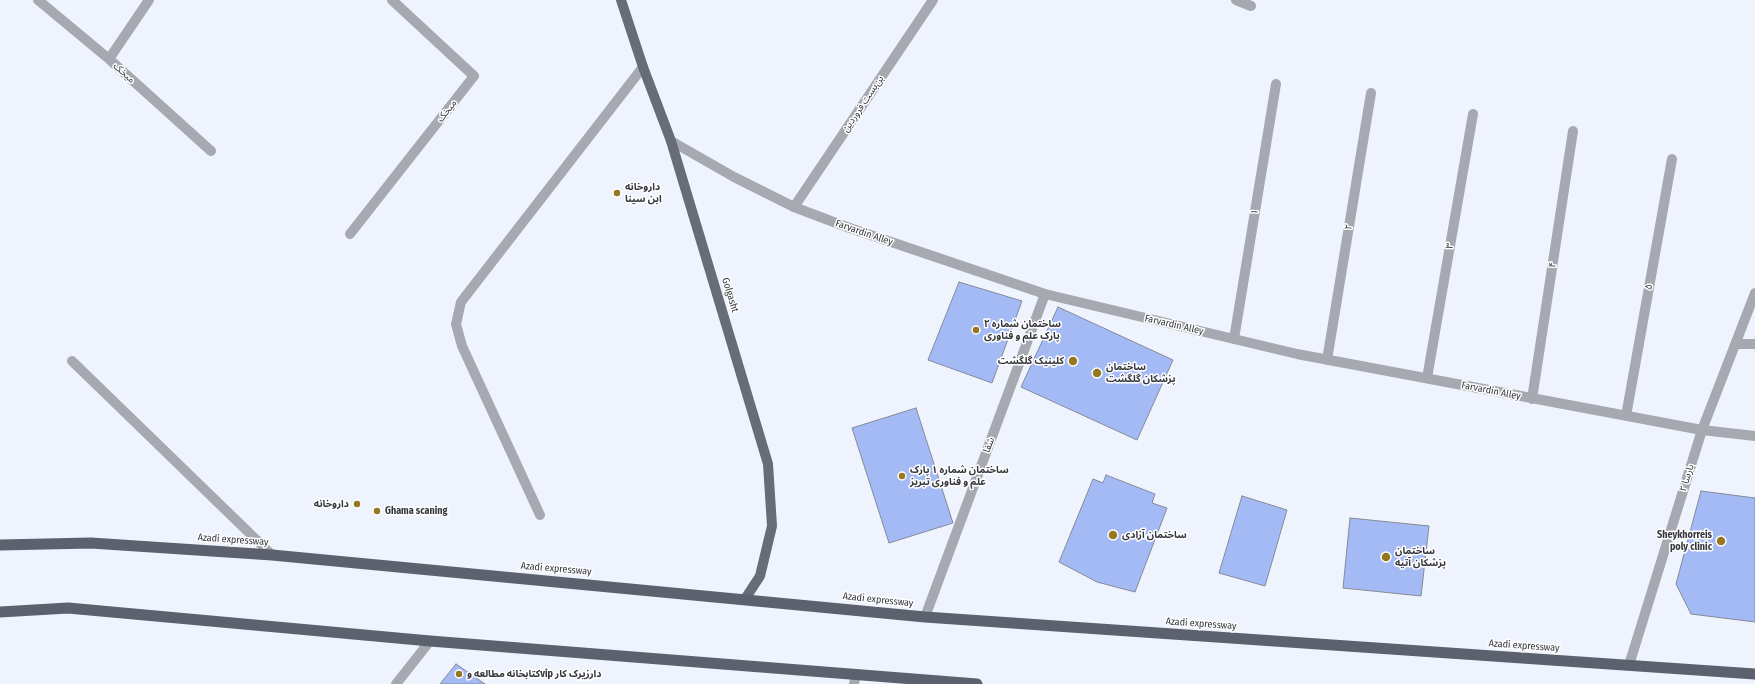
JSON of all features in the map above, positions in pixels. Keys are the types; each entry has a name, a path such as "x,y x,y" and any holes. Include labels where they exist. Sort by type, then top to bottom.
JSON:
{"highway":[{"name":"Azadi expressway","path":"0,545 91,543 272,555 925,617 1755,674"},
{"path":"0,612 68,608 855,679 976,684"}],"main road":[{"name":"Golgasht","path":"621,0 643,68 671,141 768,464 772,526 760,576 745,599"}],"street":[{"name":"میخک","path":"38,0 109,59 211,151"},
{"name":"میخک","path":"109,59 149,0"},
{"name":"میخک","path":"350,234 474,76 392,0"},
{"name":"بن‌بست فروردین","path":"794,207 933,0"},
{"path":"1236,0 1251,6"},
{"path":"540,515 462,346 456,324 461,302 643,68"},
{"name":"۱","path":"1234,339 1276,84"},
{"name":"۲","path":"1327,360 1371,93"},
{"name":"۳","path":"1427,378 1473,114"},
{"name":"۴","path":"1532,399 1573,131"},
{"name":"Farvardin Alley","path":"671,141 734,177 794,207 851,229 1045,294 1327,360 1702,430 1755,436"},
{"name":"۵","path":"1626,416 1672,159"},
{"name":"پارسا ۲","path":"1629,665 1702,430 1755,293"},
{"name":"شفا","path":"925,617 1045,294"},
{"path":"1736,344 1755,344"},
{"path":"72,361 272,555"},
{"path":"396,684 430,641"}],"building":[{"name":"ساختمان شماره ۲ پارک علم و فناوری","path":"959,282 1022,301 992,383 928,360"},
{"name":"ساختمان پزشکان گلگشت","path":"1058,307 1173,360 1137,440 1021,387"},
{"name":"ساختمان شماره ۱ پارک علم و فناوری تبریز","path":"916,408 953,523 889,543 852,428"},
{"name":"ساختمان آزادی","path":"1106,475 1155,494 1152,503 1167,508 1135,592 1097,582 1059,562 1093,479 1103,483"},
{"name":"Sheykhorreis poly clinic","path":"1701,491 1755,498 1755,622 1691,614 1676,584"},
{"path":"1242,496 1287,510 1265,586 1219,573"},
{"name":"ساختمان پزشکان آتیه","path":"1350,518 1429,526 1421,596 1343,588"},
{"name":"کتابخانه مطالعه وvip دارزیرک کار","path":"456,664 485,684 440,684"}],"place":[{"name":"داروخانه ابن سینا","path":"617,193"},
{"name":"ساختمان شماره ۲ پارک علم و فناوری","path":"976,330"},
{"name":"کلینیک گلگشت","path":"1073,361"},
{"name":"ساختمان پزشکان گلگشت","path":"1097,373"},
{"name":"ساختمان شماره ۱ پارک علم و فناوری تبریز","path":"902,476"},
{"name":"داروخانه","path":"357,504"},
{"name":"Ghama scaning","path":"377,511"},
{"name":"ساختمان آزادی","path":"1113,535"},
{"name":"Sheykhorreis poly clinic","path":"1721,541"},
{"name":"ساختمان پزشکان آتیه","path":"1386,557"},
{"name":"کتابخانه مطالعه وvip دارزیرک کار","path":"459,674"}]}
